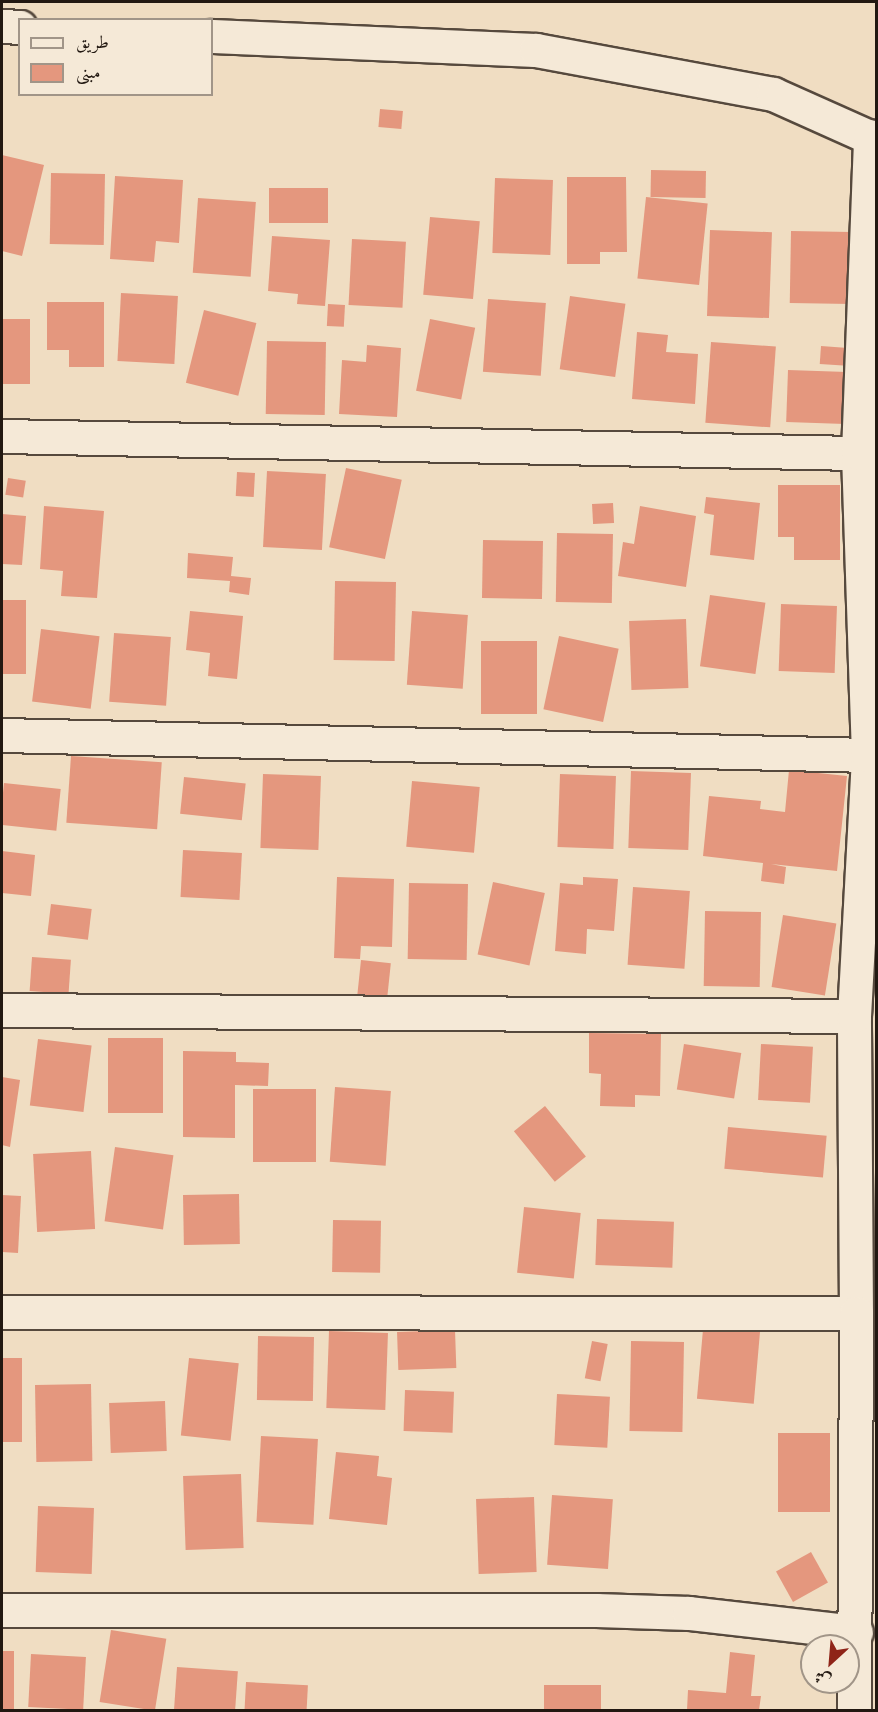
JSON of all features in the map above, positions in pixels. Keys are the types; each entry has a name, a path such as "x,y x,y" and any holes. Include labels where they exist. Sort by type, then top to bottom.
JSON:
{"street":[{"path":"2,26 18,27"},
{"path":"213,36 536,50 774,94 873,138 858,453 868,755 854,1016 856,1313 854,1710"},
{"path":"2,436 858,453"},
{"path":"2,735 868,755"},
{"path":"2,1010 854,1016"},
{"path":"2,1312 856,1313"},
{"path":"2,1610 596,1610 688,1613 856,1632"}],"building":[{"path":"380,109 403,111 401,129 378,127"},
{"path":"2,155 44,165 22,256 2,251"},
{"path":"651,170 706,171 706,198 651,197"},
{"path":"51,173 105,174 104,245 50,244"},
{"path":"115,176 183,180 179,243 156,241 154,262 110,259"},
{"path":"567,177 626,177 627,252 600,252 600,264 567,264"},
{"path":"495,178 553,180 550,255 492,253"},
{"path":"269,188 328,188 328,223 269,223"},
{"path":"646,197 708,203 699,285 637,279"},
{"path":"198,198 256,202 251,277 193,273"},
{"path":"430,217 480,221 473,299 423,295"},
{"path":"710,230 772,232 769,318 707,316"},
{"path":"791,231 852,232 851,304 790,303"},
{"path":"272,236 330,240 325,306 297,304 298,294 268,291"},
{"path":"352,239 406,242 402,308 349,305"},
{"path":"121,293 178,296 174,364 117,361"},
{"path":"570,296 625,304 615,377 560,369"},
{"path":"488,299 546,303 541,376 483,372"},
{"path":"47,302 104,302 104,367 69,367 69,350 47,350"},
{"path":"328,304 345,305 344,327 327,326"},
{"path":"204,310 256,323 238,396 186,383"},
{"path":"2,319 30,319 30,384 2,384"},
{"path":"430,319 475,328 461,399 416,391"},
{"path":"637,332 668,335 666,352 698,354 695,404 632,399"},
{"path":"267,341 326,342 325,415 266,414"},
{"path":"711,342 776,347 770,427 705,423"},
{"path":"367,345 401,348 397,417 339,414 342,360 366,362"},
{"path":"821,346 848,348 847,366 820,364"},
{"path":"788,370 847,372 845,424 786,422"},
{"path":"346,468 402,480 385,559 329,547"},
{"path":"267,471 326,474 322,550 263,547"},
{"path":"237,472 255,473 254,497 236,496"},
{"path":"8,478 26,481 23,498 5,495"},
{"path":"778,485 840,485 840,560 794,560 794,537 778,537"},
{"path":"706,497 760,503 754,560 710,555 714,515 704,513"},
{"path":"613,503 614,523 593,524 592,504"},
{"path":"44,506 104,511 97,598 61,596 63,571 40,569"},
{"path":"640,506 696,516 686,587 618,576 623,542 634,544"},
{"path":"2,514 26,516 22,565 2,564"},
{"path":"557,533 613,534 612,603 556,602"},
{"path":"483,540 543,541 542,599 482,598"},
{"path":"188,553 233,557 231,576 251,578 249,595 229,592 230,581 187,578"},
{"path":"335,581 396,582 395,661 334,660"},
{"path":"710,595 765,603 755,674 700,666"},
{"path":"2,600 26,600 26,674 2,674"},
{"path":"781,604 837,606 835,673 779,671"},
{"path":"190,611 243,616 237,679 208,676 210,653 186,650"},
{"path":"412,611 468,615 463,689 407,685"},
{"path":"686,619 688,688 631,690 629,621"},
{"path":"41,629 100,636 91,709 32,701"},
{"path":"114,633 171,637 166,706 109,702"},
{"path":"559,636 619,649 603,722 543,709"},
{"path":"481,641 537,641 537,714 481,714"},
{"path":"71,756 162,762 157,829 66,823"},
{"path":"789,770 847,776 837,871 771,864 786,867 784,884 761,881 763,863 703,856 709,796 761,801 760,809 785,812"},
{"path":"631,771 691,773 688,850 628,848"},
{"path":"263,774 321,776 318,850 260,848"},
{"path":"560,774 616,776 613,849 557,847"},
{"path":"184,777 246,783 242,820 180,814"},
{"path":"412,781 480,787 474,853 406,847"},
{"path":"4,783 61,789 56,831 2,825"},
{"path":"183,850 242,853 239,900 181,897"},
{"path":"2,851 35,855 31,896 2,893"},
{"path":"337,877 394,879 392,947 361,946 360,959 334,958"},
{"path":"583,877 618,879 614,931 587,929 586,954 555,951 560,883 583,885"},
{"path":"493,882 545,893 529,965 478,954"},
{"path":"409,883 468,884 467,960 408,959"},
{"path":"633,887 690,891 684,969 628,965"},
{"path":"51,904 92,909 88,940 47,935"},
{"path":"705,911 761,912 760,987 704,986"},
{"path":"783,915 836,923 825,996 772,987"},
{"path":"32,957 71,960 69,994 30,991"},
{"path":"361,960 391,963 387,999 357,996"},
{"path":"589,1033 661,1034 660,1096 635,1095 635,1107 600,1106 601,1074 589,1073"},
{"path":"108,1038 163,1038 163,1113 108,1113"},
{"path":"38,1039 92,1046 83,1112 30,1106"},
{"path":"684,1044 741,1053 734,1099 677,1089"},
{"path":"761,1044 813,1047 810,1103 758,1100"},
{"path":"183,1051 236,1052 236,1062 269,1063 268,1086 235,1085 235,1138 183,1137"},
{"path":"2,1077 20,1080 10,1147 2,1145"},
{"path":"335,1087 391,1091 386,1166 330,1162"},
{"path":"253,1089 316,1089 316,1162 253,1162"},
{"path":"545,1106 586,1157 555,1182 514,1131"},
{"path":"728,1127 827,1136 823,1177 724,1169"},
{"path":"115,1147 173,1155 163,1229 105,1221"},
{"path":"91,1151 95,1229 37,1232 33,1154"},
{"path":"239,1194 240,1244 184,1245 183,1195"},
{"path":"2,1195 21,1196 18,1253 2,1252"},
{"path":"524,1207 581,1213 574,1279 517,1273"},
{"path":"597,1219 674,1222 672,1268 595,1265"},
{"path":"333,1220 381,1221 380,1273 332,1272"},
{"path":"704,1318 761,1323 754,1404 697,1399"},
{"path":"455,1330 456,1368 398,1370 397,1332"},
{"path":"329,1331 388,1333 385,1410 326,1408"},
{"path":"258,1336 314,1337 313,1401 257,1400"},
{"path":"592,1341 608,1344 600,1381 585,1378"},
{"path":"631,1341 684,1342 682,1432 629,1431"},
{"path":"2,1358 22,1358 22,1442 2,1442"},
{"path":"189,1358 239,1363 231,1441 181,1436"},
{"path":"91,1384 92,1461 36,1462 35,1385"},
{"path":"405,1390 454,1392 453,1433 404,1431"},
{"path":"557,1394 610,1397 607,1448 554,1445"},
{"path":"165,1401 167,1451 111,1453 109,1403"},
{"path":"778,1433 830,1433 830,1512 778,1512"},
{"path":"261,1436 318,1439 313,1525 256,1522"},
{"path":"336,1452 379,1456 377,1476 392,1478 387,1525 329,1519"},
{"path":"241,1474 244,1548 186,1550 183,1476"},
{"path":"552,1495 613,1499 608,1569 547,1565"},
{"path":"534,1497 537,1572 479,1574 476,1499"},
{"path":"38,1506 94,1508 92,1574 36,1572"},
{"path":"811,1552 828,1583 793,1602 776,1571"},
{"path":"111,1630 166,1639 155,1710 100,1702"},
{"path":"2,1651 14,1651 14,1710 2,1710"},
{"path":"730,1652 755,1655 751,1696 761,1696 759,1710 687,1710 688,1690 726,1693"},
{"path":"31,1654 86,1657 83,1710 28,1707"},
{"path":"177,1667 238,1671 235,1710 174,1710"},
{"path":"246,1682 308,1685 307,1710 245,1710"},
{"path":"544,1685 601,1685 601,1710 544,1710"}]}
